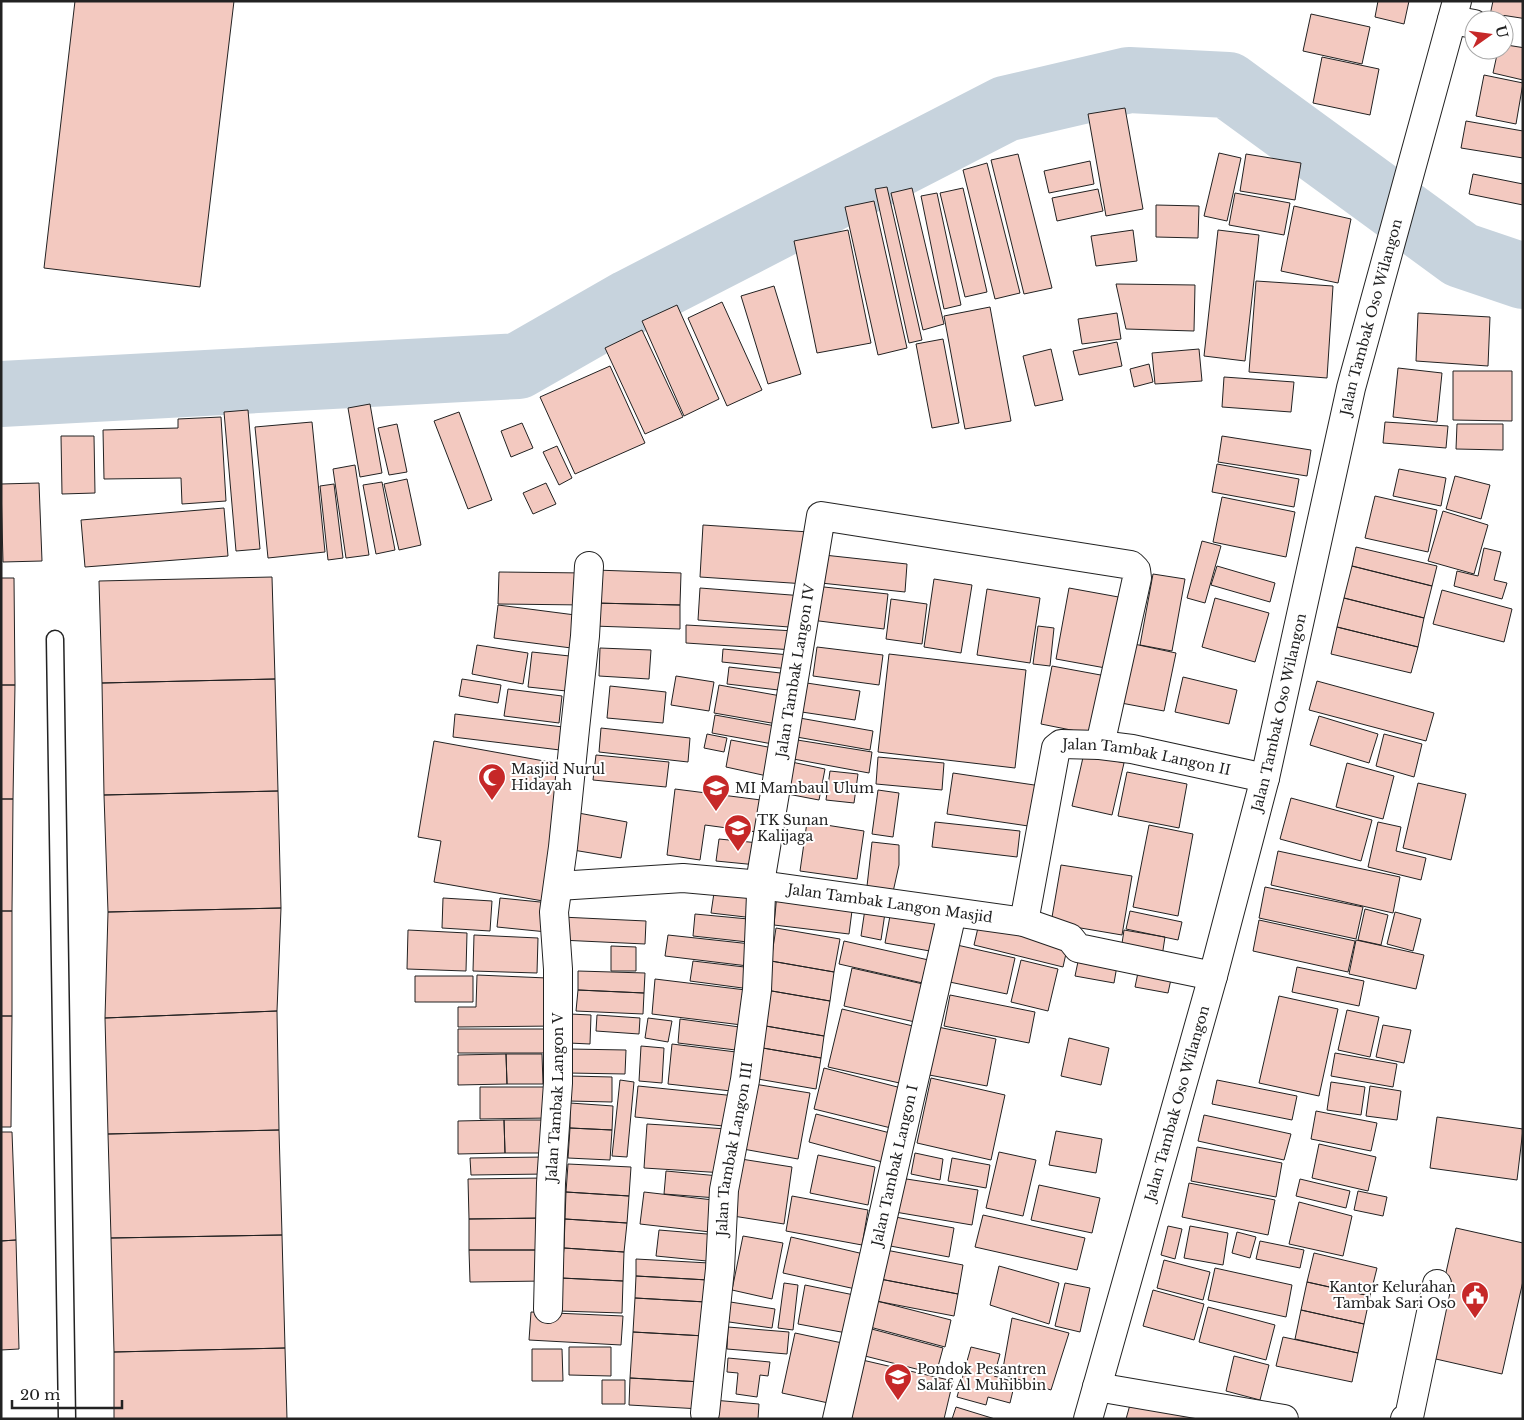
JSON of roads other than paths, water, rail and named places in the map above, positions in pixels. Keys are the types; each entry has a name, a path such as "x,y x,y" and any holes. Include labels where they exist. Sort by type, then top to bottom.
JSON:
{"main road":[{"name":"Jalan Tambak Oso Wilangon","path":"1088,1419 1213,976 1265,778 1351,388 1421,132 1461,15"},
{"name":"Jalan Tambak Langon IV","path":"761,885 821,516 1131,565 1136,570 1137,578 1100,745"},
{"name":"Jalan Tambak Langon V","path":"548,1309 551,1183 558,1083 558,969 554,912 585,636 590,566"},
{"name":"Jalan Tambak Langon II","path":"1024,922 1056,748 1061,744 1100,745 1132,749 1265,778"},
{"name":"Jalan Tambak Langon Masjid","path":"558,886 682,878 761,885 1024,922 1070,938 1078,948 1213,976"},
{"name":"Jalan Tambak Langon III","path":"705,1413 720,1269 724,1190 746,1080 757,990 761,885"},
{"name":"Jalan Tambak Langon I","path":"836,1419 952,913"},
{"path":"1406,1419 1409,1417 1437,1284"},
{"path":"1097,1387 1284,1419"}],"lane":[{"path":"55,639 67,1419"}],"waterway":[{"path":"1,394 518,366 630,302 1005,109 1129,80 1228,85 1461,255 1523,276"}],"place":[{"name":"Masjid Nurul Hidayah","path":"492,801"},
{"name":"MI Mambaul Ulum","path":"716,812"},
{"name":"TK Sunan Kalijaga","path":"738,852"},
{"name":"Kantor Kelurahan Tambak Sari Oso","path":"1475,1319"},
{"name":"Pondok Pesantren Salaf Al Muhibbin","path":"898,1401"}]}
